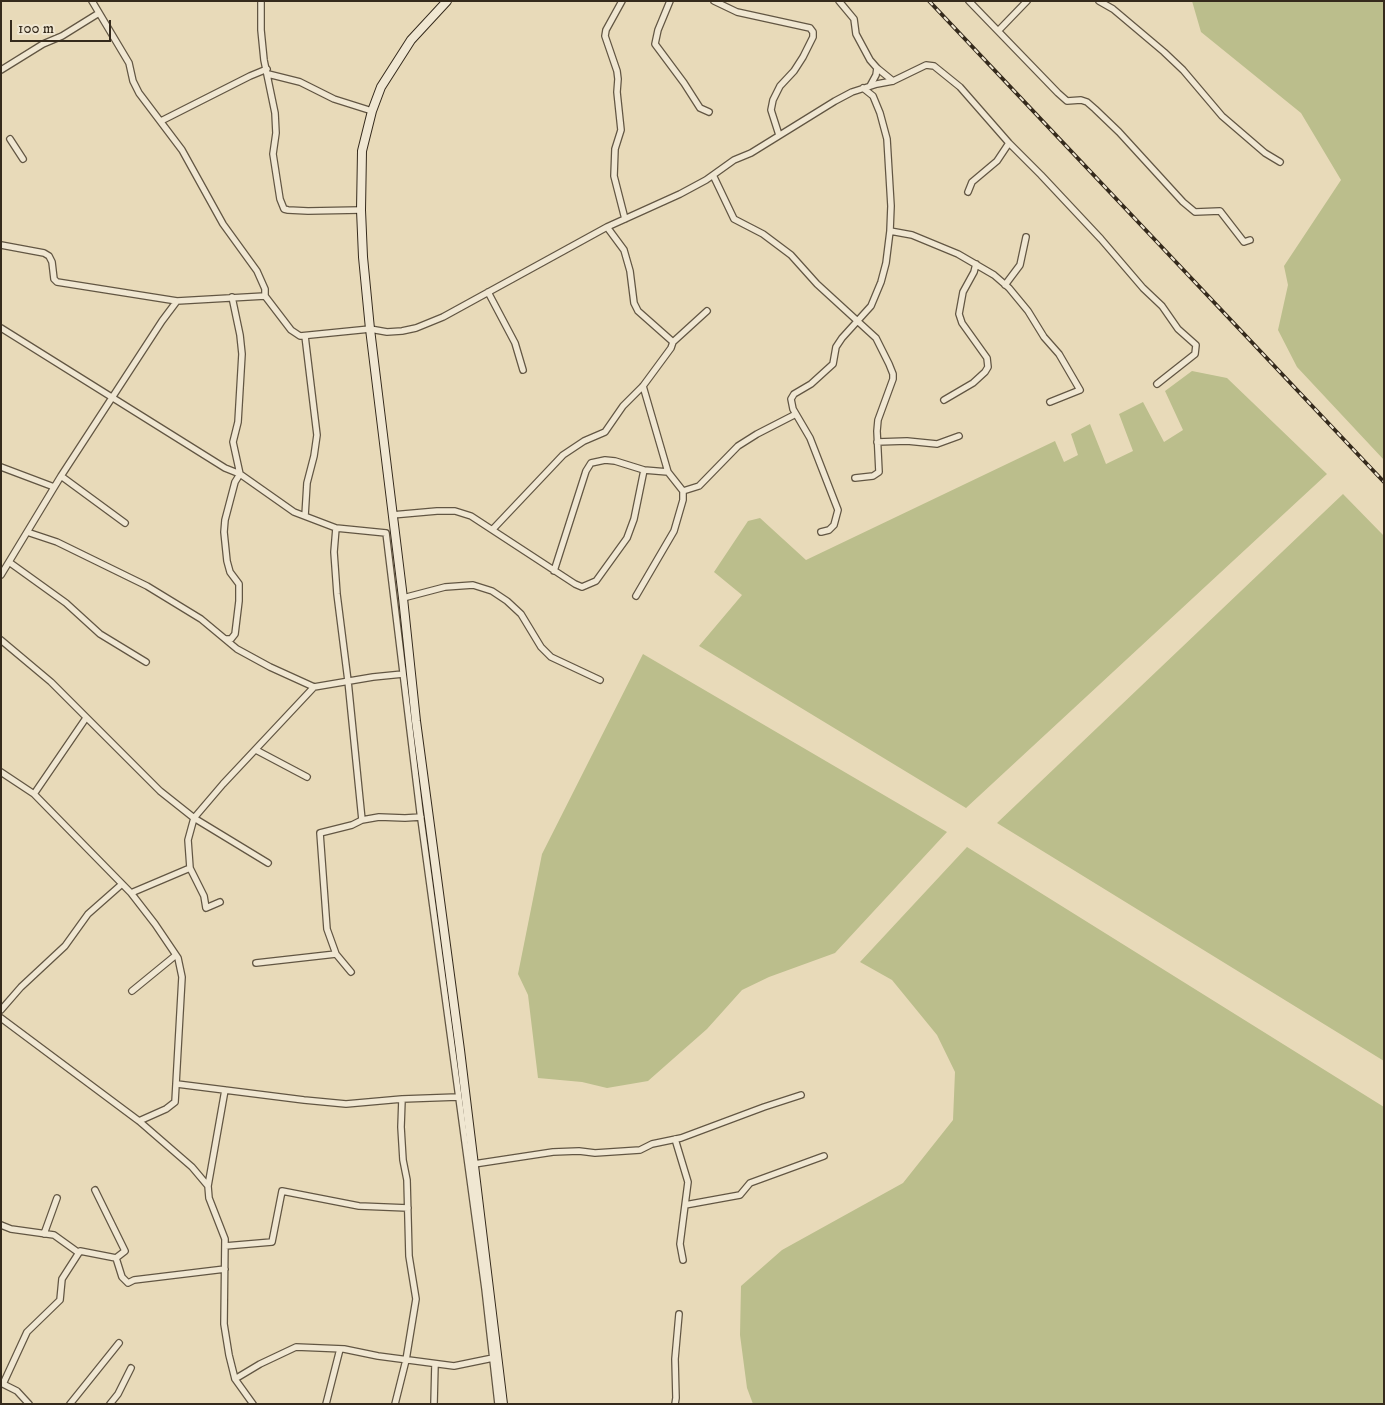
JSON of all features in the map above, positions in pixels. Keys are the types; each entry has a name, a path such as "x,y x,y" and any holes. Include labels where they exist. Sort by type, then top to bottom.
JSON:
{"main road":[{"path":"447,1 411,40 381,87 372,111 362,151 361,210 363,257 370,329 417,730 459,1041 503,1404"}],"street":[{"path":"92,1 129,63 133,81 139,93 182,150 223,224 257,271 265,289 265,296 291,330 300,336 370,329 386,332 402,331 416,328 443,317 607,227 680,194 835,101 863,88 893,81 926,65 934,66 960,87 1009,144 1162,306 1178,329 1196,345 1195,354 1156,384"},
{"path":"261,1 261,30 275,113 276,133 273,154 280,199 284,208 308,211 361,210"},
{"path":"622,1 606,30 606,36 618,79 617,92 621,130 615,149 614,176 625,219"},
{"path":"670,1 658,30 656,44 700,108 709,112"},
{"path":"714,1 737,12 810,28 813,32 813,37 803,58 780,86 773,100 771,110 779,135"},
{"path":"840,1 854,18 858,40 870,60 893,81"},
{"path":"969,1 1062,97 1067,101 1081,100 1087,102 1119,132 1183,202 1195,212 1220,211 1244,242 1250,240"},
{"path":"999,30 1026,1"},
{"path":"1099,1 1113,9 1164,52 1183,70 1222,116 1265,153 1280,162"},
{"path":"1,70 99,13"},
{"path":"870,86 876,75 877,68"},
{"path":"161,121 250,76 267,72 300,82 334,99 372,111"},
{"path":"821,532 829,530 834,525 838,510 810,438 796,414 791,399 794,394 811,384 833,364 836,347 871,306 881,282 890,230 887,139 873,96 863,88"},
{"path":"10,138 24,160"},
{"path":"968,192 972,182 996,161 1009,144"},
{"path":"713,175 734,219 763,234 791,255 817,284 876,338 893,374 891,388 878,420 879,472 873,476 855,478"},
{"path":"607,227 624,250 630,271 634,303 638,311 673,342"},
{"path":"890,230 934,243 976,264 994,275 1005,285 1028,311 1044,337 1059,354 1080,390 1050,402"},
{"path":"1005,285 1020,265 1026,237"},
{"path":"1,245 44,253 49,256 52,262 54,279 57,282 177,301 265,296"},
{"path":"944,400 973,382 988,367 987,358 962,323 959,314 963,292 974,272 976,264"},
{"path":"488,292 515,344 523,370"},
{"path":"226,640 231,639 235,634 239,593 238,584 230,572 227,561 225,520 235,482 240,474 233,442 238,422 242,354 232,297"},
{"path":"1,575 61,476 162,320 177,301"},
{"path":"492,529 563,454 584,440 605,432 623,406 643,386 671,348 673,342 707,311"},
{"path":"1,328 225,468 240,474 294,512 336,528 386,533 421,817 498,1404"},
{"path":"305,336 317,435 307,483 305,516"},
{"path":"636,596 674,531 683,500 683,491 668,472 643,386"},
{"path":"683,491 699,486 738,446 796,414"},
{"path":"877,442 907,441 938,444 959,436"},
{"path":"554,571 586,471 591,463 605,460 615,461 644,470 668,472"},
{"path":"1,467 54,487"},
{"path":"392,515 455,511 471,516 582,588 596,581 627,538 634,519 644,470"},
{"path":"61,476 125,523"},
{"path":"336,528 334,552 337,594 362,820"},
{"path":"27,532 57,542 147,586 201,619 237,649 270,667 314,687 403,674"},
{"path":"9,562 66,603 100,634 146,662"},
{"path":"403,598 445,586 473,585 492,591 521,614 541,647 551,657 600,680"},
{"path":"1,640 51,682 160,790 194,818 268,863"},
{"path":"220,902 206,908 204,896 190,868 188,840 194,818 223,784 314,687"},
{"path":"34,794 86,718"},
{"path":"256,750 307,777"},
{"path":"1,772 34,794 131,893 155,924 176,956 182,977 175,1102 166,1109 139,1121"},
{"path":"351,972 336,954 327,929 320,833 352,825 362,820 379,817 421,817"},
{"path":"131,893 190,868"},
{"path":"1,1010 21,987 65,946 88,914 122,884"},
{"path":"256,963 336,954"},
{"path":"132,991 176,956"},
{"path":"1,1018 139,1121 192,1167 208,1186"},
{"path":"177,1084 346,1104 458,1097"},
{"path":"225,1090 208,1186 209,1198 225,1239 224,1324 236,1379 253,1404"},
{"path":"474,1164 553,1152 579,1151 595,1153 640,1150 652,1144 675,1139 764,1107 801,1096"},
{"path":"395,1404 406,1360 416,1299 409,1256 407,1180 403,1160 401,1127 402,1099"},
{"path":"675,1139 688,1182 680,1244 683,1260"},
{"path":"686,1205 740,1195 750,1184 824,1156"},
{"path":"29,1404 17,1392 2,1383 27,1332 60,1300 62,1279 80,1251 116,1258 125,1251 95,1190"},
{"path":"225,1246 272,1242 282,1192 359,1206 408,1208"},
{"path":"44,1234 57,1198"},
{"path":"1,1225 11,1229 54,1235 79,1253"},
{"path":"116,1258 122,1277 128,1283 134,1280 225,1269"},
{"path":"675,1404 675,1351 679,1314"},
{"path":"70,1404 120,1343"},
{"path":"236,1379 260,1364 296,1347 340,1349 454,1366 493,1358"},
{"path":"326,1404 340,1349"},
{"path":"434,1404 435,1364"},
{"path":"110,1404 118,1394 131,1368"}],"green space":[{"path":"1192,1 1384,1 1384,460 1297,367 1278,330 1288,285 1284,266 1341,180 1301,113 1201,32"},
{"path":"1192,371 1227,378 1327,474 966,808 699,646 742,595 714,572 748,521 760,518 806,560 1055,441 1064,462 1078,455 1071,434 1090,424 1106,464 1133,451 1119,414 1143,402 1164,442 1183,430 1165,391"},
{"path":"1343,494 1384,536 1384,1061 997,823"},
{"path":"643,654 947,832 835,953 769,977 742,990 707,1029 648,1081 607,1088 582,1082 538,1078 528,995 518,974 542,854"},
{"path":"967,847 1384,1107 1384,1404 753,1404 747,1388 740,1335 741,1286 782,1250 903,1183 953,1120 955,1072 937,1035 892,980 860,962"}],"railway":[{"path":"929,1 1384,482"}]}
